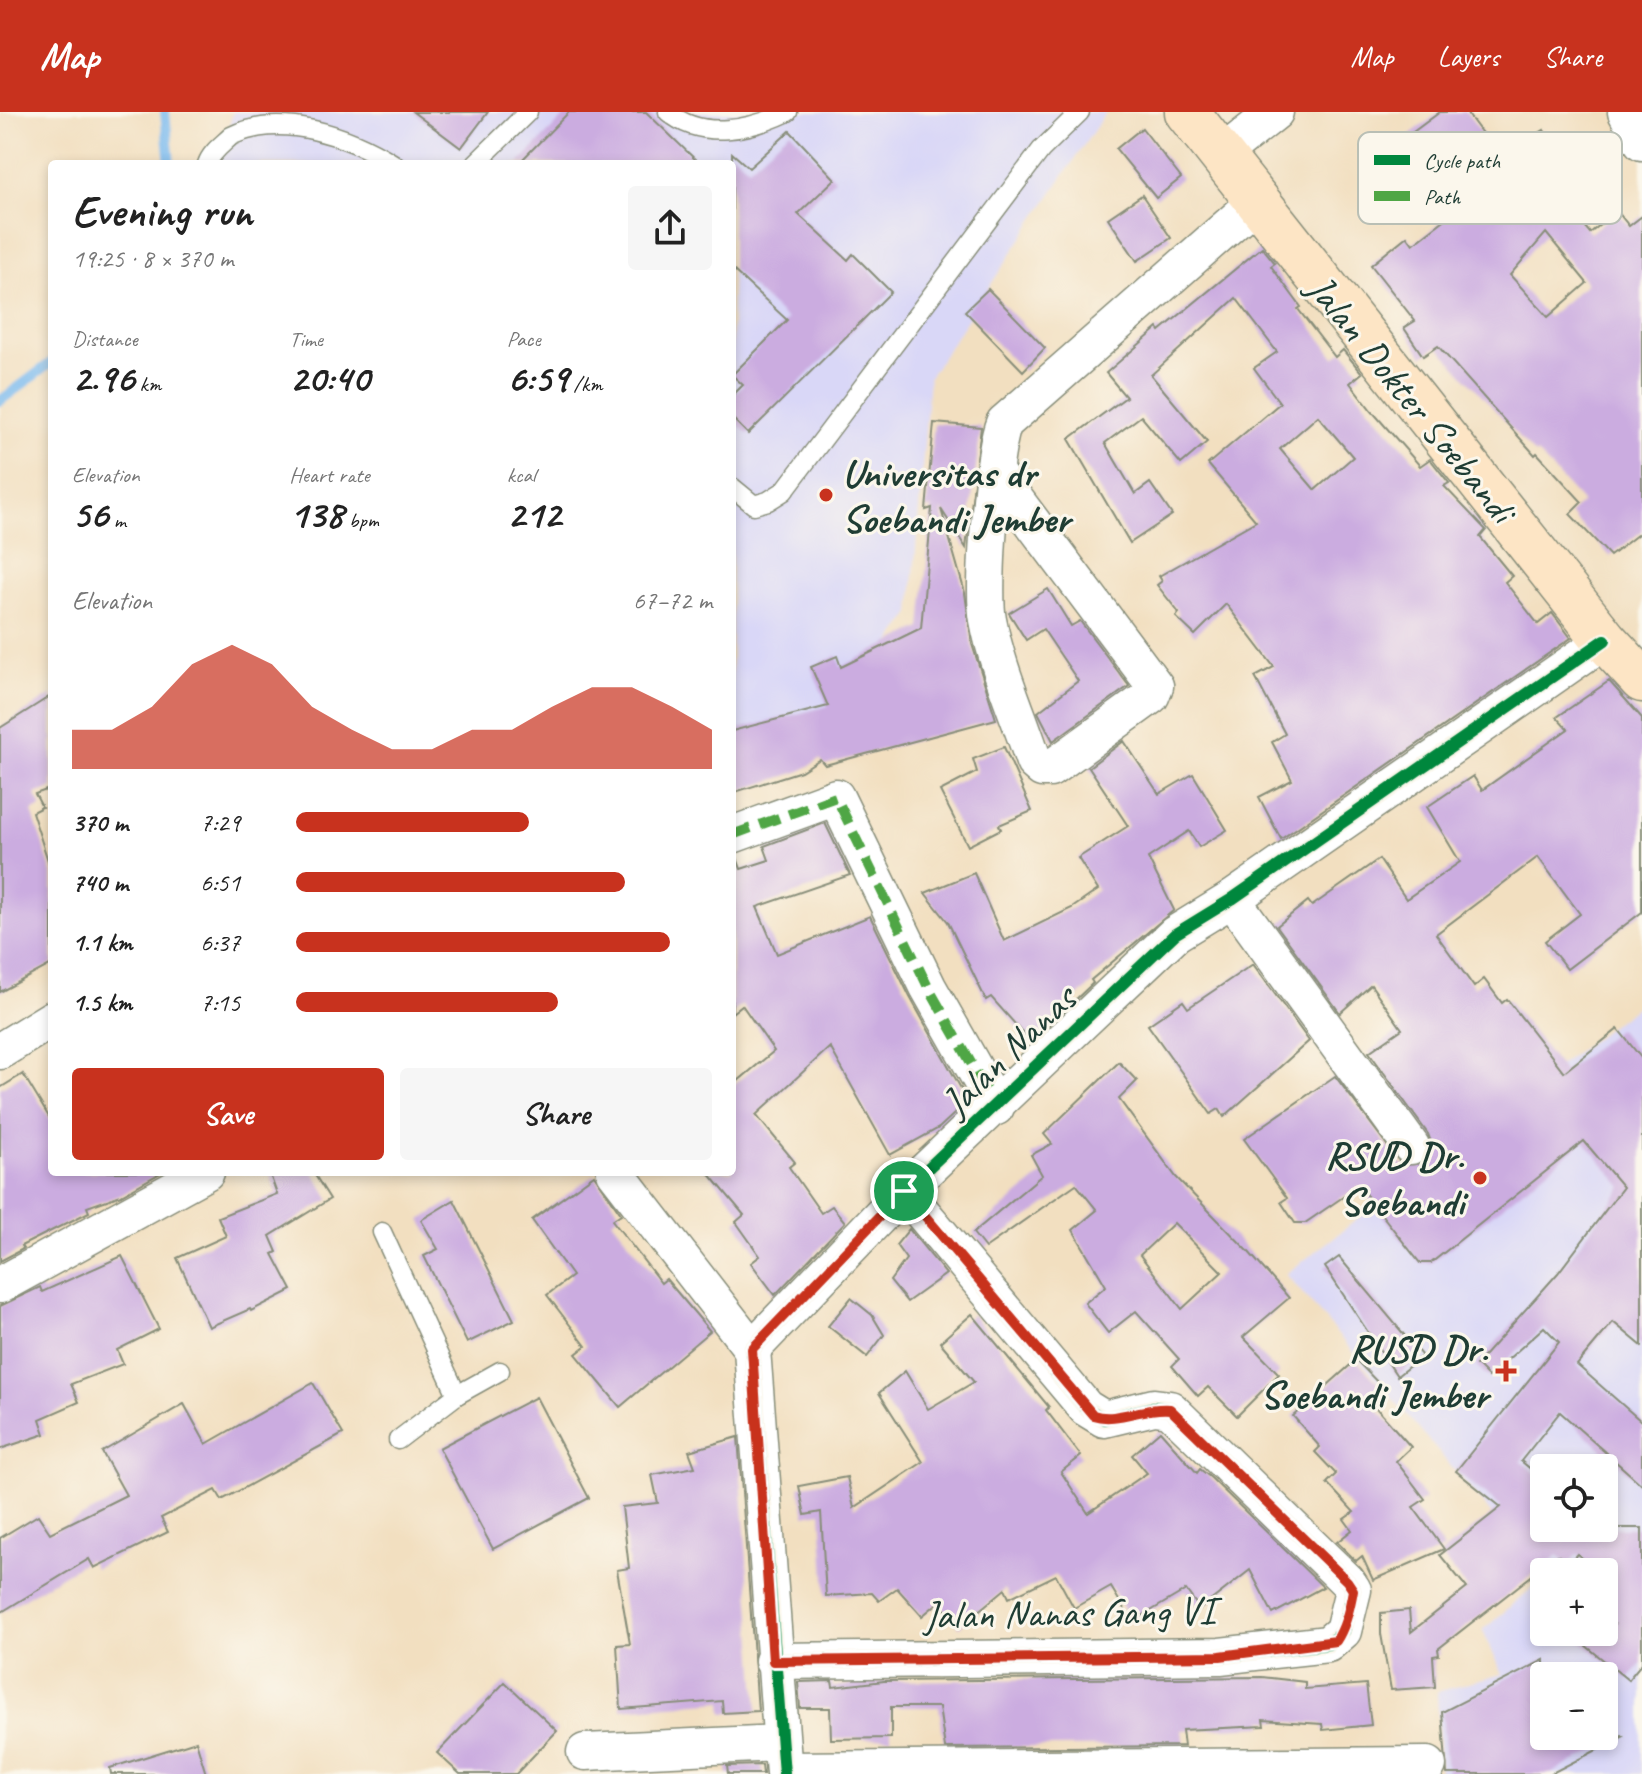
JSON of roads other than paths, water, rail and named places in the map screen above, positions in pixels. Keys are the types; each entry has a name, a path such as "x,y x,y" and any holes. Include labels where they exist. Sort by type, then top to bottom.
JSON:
{"main road":[{"name":"Jalan Dokter Soebandi","path":"1187,112 1605,640 1642,680"}],"street":[{"path":"1221,155 1275,112"},
{"path":"1626,112 1642,142"},
{"path":"994,471 1155,686 1151,696 1050,769 1042,769 1034,762 988,620 994,471 1004,423 1256,202"},
{"name":"Jalan Nanas","path":"752,1349 904,1191 1175,934 1232,899 1605,640"},
{"path":"736,834 836,797 928,987 996,1107"},
{"path":"1232,899 1411,1146"},
{"path":"0,1051 48,1021"},
{"path":"0,1285 199,1176"},
{"path":"618,1176 752,1349 773,1661 783,1762"},
{"name":"Jalan Nanas Gang VI","path":"773,1661 1220,1656 1328,1644 1343,1631 1348,1614 1353,1590 1347,1581 1170,1409 1154,1407 1104,1419 1086,1408 904,1191"},
{"path":"585,1752 783,1762 1428,1765"}],"lane":[{"path":"479,160 528,112"},
{"path":"668,112 683,122 706,129 746,128 788,112"},
{"path":"736,490 754,505 784,491 1041,150 1080,112"},
{"path":"208,160 236,131 266,118 303,116 355,140 388,160"},
{"path":"382,1232 457,1395"},
{"path":"398,1440 457,1395 500,1371"}],"waterway":[{"path":"165,112 170,160"},
{"path":"0,401 48,365"}],"place":[{"name":"Universitas dr Soebandi Jember","path":"826,495"},
{"name":"RSUD Dr. Soebandi","path":"1480,1178"},
{"name":"RUSD Dr. Soebandi Jember","path":"1506,1371"}]}
